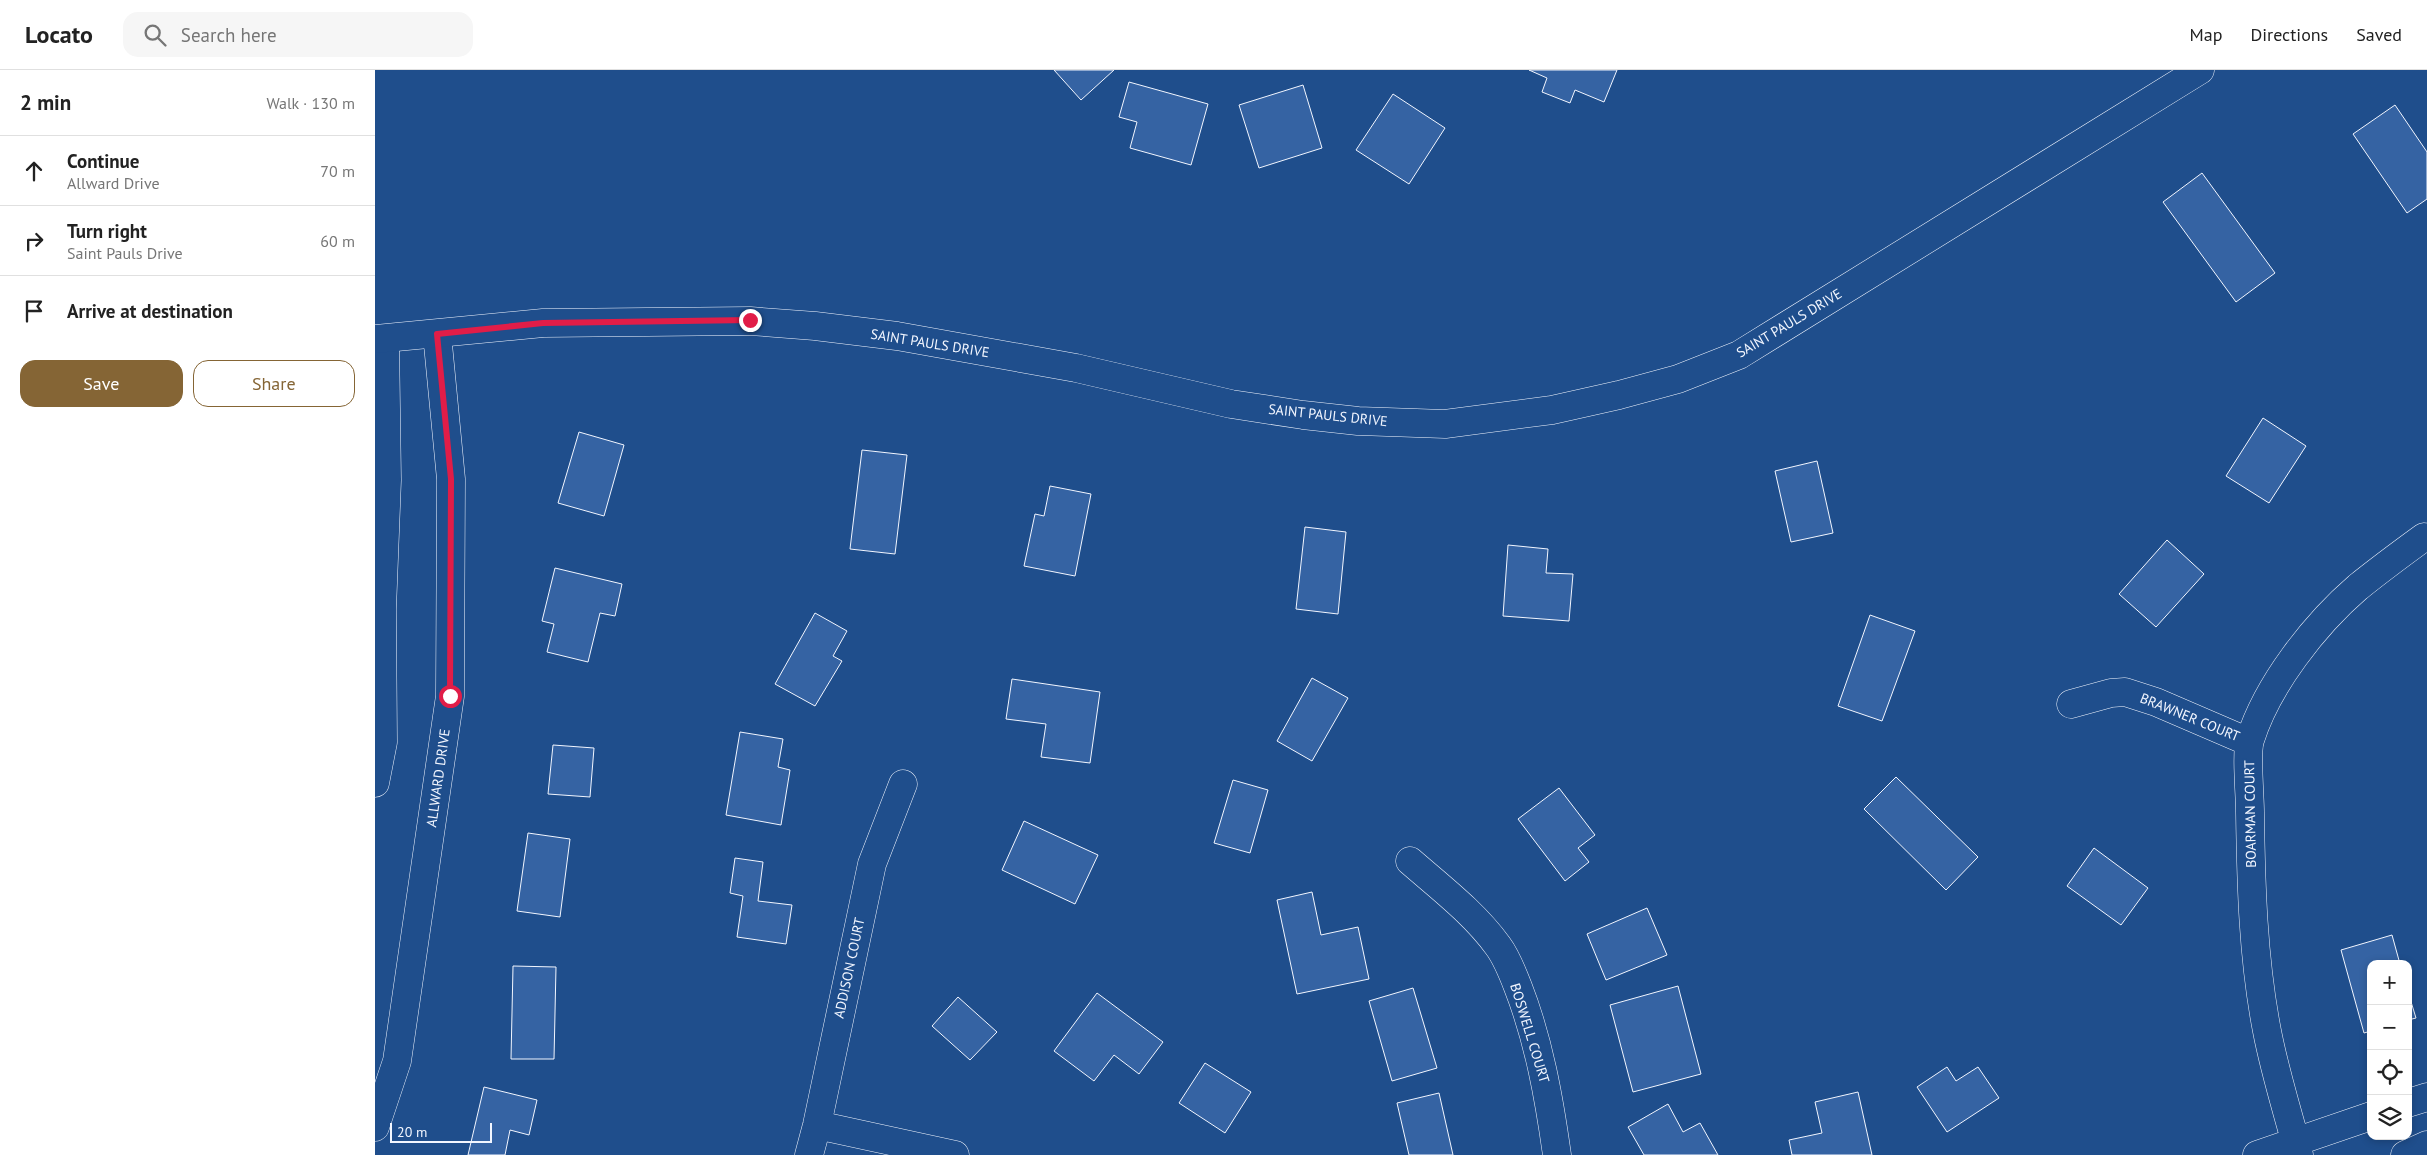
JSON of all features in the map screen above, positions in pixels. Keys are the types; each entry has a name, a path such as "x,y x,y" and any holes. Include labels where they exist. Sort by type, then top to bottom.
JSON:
{"street":[{"name":"SAINT PAULS DRIVE","path":"380,339 543,323 750,320 907,338 1076,368 1231,404 1303,416 1358,421 1445,424 1552,410 1678,379 1739,355 2200,70"},
{"name":"ALLWARD DRIVE","path":"375,1127 397,1062 450,696 451,479 437,334"},
{"path":"375,784 383,742 382,609 387,480 380,339"},
{"name":"BOARMAN COURT","path":"2298,1149 2274,1062 2258,962 2252,900 2249,742 2267,702 2282,677 2315,631 2357,588 2424,537"},
{"name":"BRAWNER COURT","path":"2071,704 2111,693 2125,692 2156,702 2249,742"},
{"name":"ADDISON COURT","path":"809,1155 872,864 903,784"},
{"name":"BOSWELL COURT","path":"1410,861 1461,905 1500,948 1512,972 1525,1007 1548,1091 1557,1155"},
{"path":"2412,1102 2427,1097"},
{"path":"2257,1155 2298,1149 2367,1118"},
{"path":"817,1125 955,1155"},
{"path":"2405,1155 2427,1145"}],"building":[{"path":"1054,70 1114,70 1081,100"},
{"path":"1529,70 1617,70 1604,102 1575,90 1570,103 1542,92 1547,78"},
{"path":"1129,82 1208,104 1191,165 1130,148 1137,122 1119,117"},
{"path":"1303,85 1322,148 1259,168 1239,105"},
{"path":"1393,94 1445,128 1409,184 1356,150"},
{"path":"2395,105 2427,152 2427,199 2407,213 2353,134"},
{"path":"2202,173 2275,273 2236,302 2163,202"},
{"path":"2263,418 2306,446 2269,503 2226,476"},
{"path":"579,432 624,445 604,516 558,503"},
{"path":"862,450 907,455 895,554 850,549"},
{"path":"1817,461 1833,533 1791,542 1775,471"},
{"path":"1050,486 1091,494 1075,576 1024,566 1035,514 1044,516"},
{"path":"1305,527 1346,532 1338,614 1296,609"},
{"path":"2167,540 2204,574 2156,627 2119,594"},
{"path":"1508,545 1548,549 1546,573 1573,574 1569,621 1503,616"},
{"path":"555,568 622,584 615,616 600,613 588,662 547,652 554,624 542,621"},
{"path":"815,613 847,631 833,656 842,661 815,706 775,684"},
{"path":"1870,615 1915,631 1882,721 1838,706"},
{"path":"1312,678 1348,698 1312,761 1277,741"},
{"path":"1012,679 1100,692 1090,763 1041,757 1046,724 1006,719"},
{"path":"740,732 783,739 778,767 790,770 781,825 726,815"},
{"path":"553,745 594,748 590,797 548,794"},
{"path":"1896,777 1978,857 1946,890 1864,809"},
{"path":"1233,780 1268,790 1250,853 1214,843"},
{"path":"1559,788 1595,835 1578,848 1589,862 1565,881 1518,819"},
{"path":"1024,821 1098,855 1075,904 1002,870"},
{"path":"528,833 570,839 560,917 517,911"},
{"path":"2094,848 2148,888 2121,925 2067,886"},
{"path":"735,858 763,862 758,901 792,905 786,944 737,937 743,896 730,893"},
{"path":"1312,892 1321,935 1358,927 1369,979 1297,994 1277,900"},
{"path":"1647,908 1667,955 1606,980 1587,934"},
{"path":"2392,935 2399,960 2367,960 2367,1032 2364,1033 2341,950"},
{"path":"513,966 556,967 554,1059 511,1059"},
{"path":"1678,986 1701,1074 1633,1092 1610,1005"},
{"path":"1413,988 1437,1068 1392,1081 1369,1001"},
{"path":"1097,993 1163,1042 1139,1074 1114,1055 1094,1081 1054,1051"},
{"path":"958,997 997,1032 970,1060 932,1026"},
{"path":"2412,1005 2416,1018 2412,1019"},
{"path":"1205,1063 1251,1092 1225,1133 1179,1103"},
{"path":"1947,1067 1956,1081 1978,1067 1999,1098 1947,1132 1917,1087"},
{"path":"484,1087 537,1100 529,1135 510,1130 505,1155 468,1155"},
{"path":"1858,1092 1872,1155 1792,1155 1789,1140 1822,1133 1815,1102"},
{"path":"1439,1093 1453,1155 1409,1155 1397,1103"},
{"path":"1668,1104 1683,1132 1700,1123 1718,1155 1644,1155 1628,1127"}],"route":[{"path":"450,696 451,479 437,334 543,323 750,320"}]}
